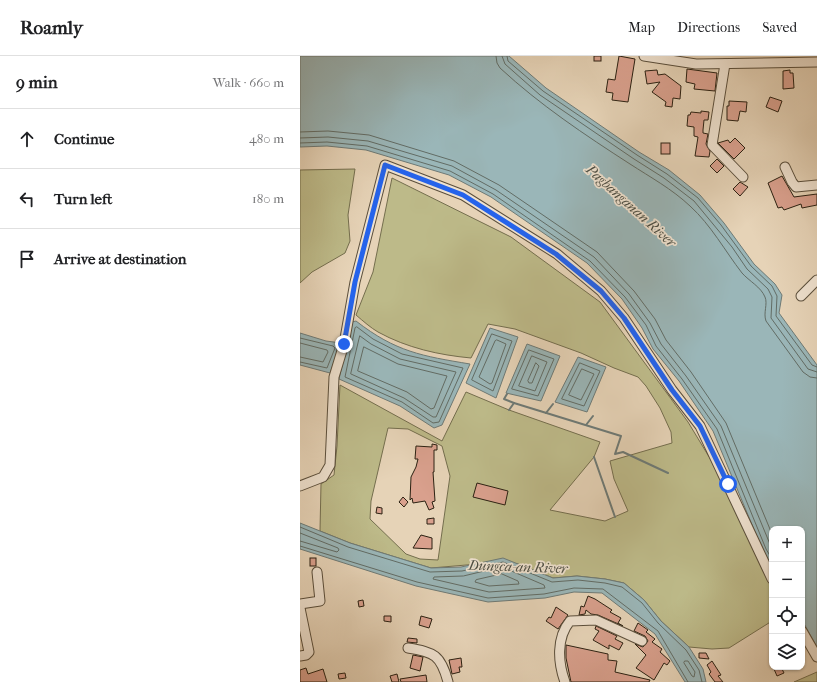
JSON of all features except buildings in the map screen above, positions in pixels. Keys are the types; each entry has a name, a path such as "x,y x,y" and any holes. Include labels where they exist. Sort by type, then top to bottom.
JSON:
{"street":[{"path":"644,56 693,64 817,62"},
{"path":"725,64 712,145 743,177"},
{"path":"300,486 323,477 330,465 334,377 344,344 355,282 385,165 463,195 556,254 601,291 624,318 672,390 700,426 769,573"},
{"path":"785,167 796,187 817,185"},
{"path":"801,296 817,280"},
{"path":"300,604 320,601 316,572"},
{"path":"300,608 309,652 306,655 300,656"},
{"path":"565,682 559,659 561,644 570,621 596,620 642,641"},
{"path":"804,634 817,657"},
{"path":"408,648 428,651 444,666 448,682"}],"shaded area":[{"path":"355,169 348,215 350,241 345,253 312,272 300,283 300,170"},
{"path":"392,178 511,237 600,302 688,422 714,465 759,561 769,579 769,623 729,648 712,649 689,647 661,621 644,600 624,583 577,576 553,578 518,564 478,564 431,568 350,543 320,531 321,484 334,475 340,385 442,441 466,392 509,410 600,442 594,457 550,510 605,521 628,511 614,479 610,461 672,443 671,432 660,408 646,386 638,377 581,353 515,329 488,324 471,358 447,355 423,350 389,338 378,332 356,315 373,272","holes":["388,428 408,429 442,446 450,476 438,560 420,559 406,554 370,519 371,501"]},
{"path":"817,672 817,682 794,682"}],"water":[{"name":"Pagbanganan River","path":"300,56 509,56 546,88 639,152 669,170 700,195 724,223 754,264 775,284 782,295 779,313 817,365 817,647 805,625 805,526 769,526 769,562 763,551 713,431 679,381 653,349 642,328 622,299 587,263 491,197 449,175 366,150 327,146 300,147"},
{"path":"356,321 384,340 410,351 470,364 442,425 434,428 400,406 339,379 352,322"},
{"path":"490,328 518,337 496,398 466,383"},
{"path":"300,333 326,341 341,343 330,373 300,365"},
{"path":"527,344 560,356 541,401 506,393"},
{"path":"578,357 606,367 587,412 555,402"},
{"name":"Dungca-an River","path":"300,523 350,543 431,568 461,567 503,558 553,578 577,576 624,583 644,600 661,621 689,647 703,669 706,682 685,682 655,634 602,593 574,592 545,598 488,602 416,586 300,549"}],"waterway":[{"path":"507,394 504,399 514,403"},
{"path":"509,410 514,403 621,436 615,454 623,452 668,473"},
{"path":"546,413 553,404"},
{"path":"586,425 593,416"},
{"path":"594,457 615,517"}],"route":[{"path":"344,344 355,282 368,239 385,165 463,195 497,215 556,254 601,291 624,318 672,390 700,426 728,484"}]}
